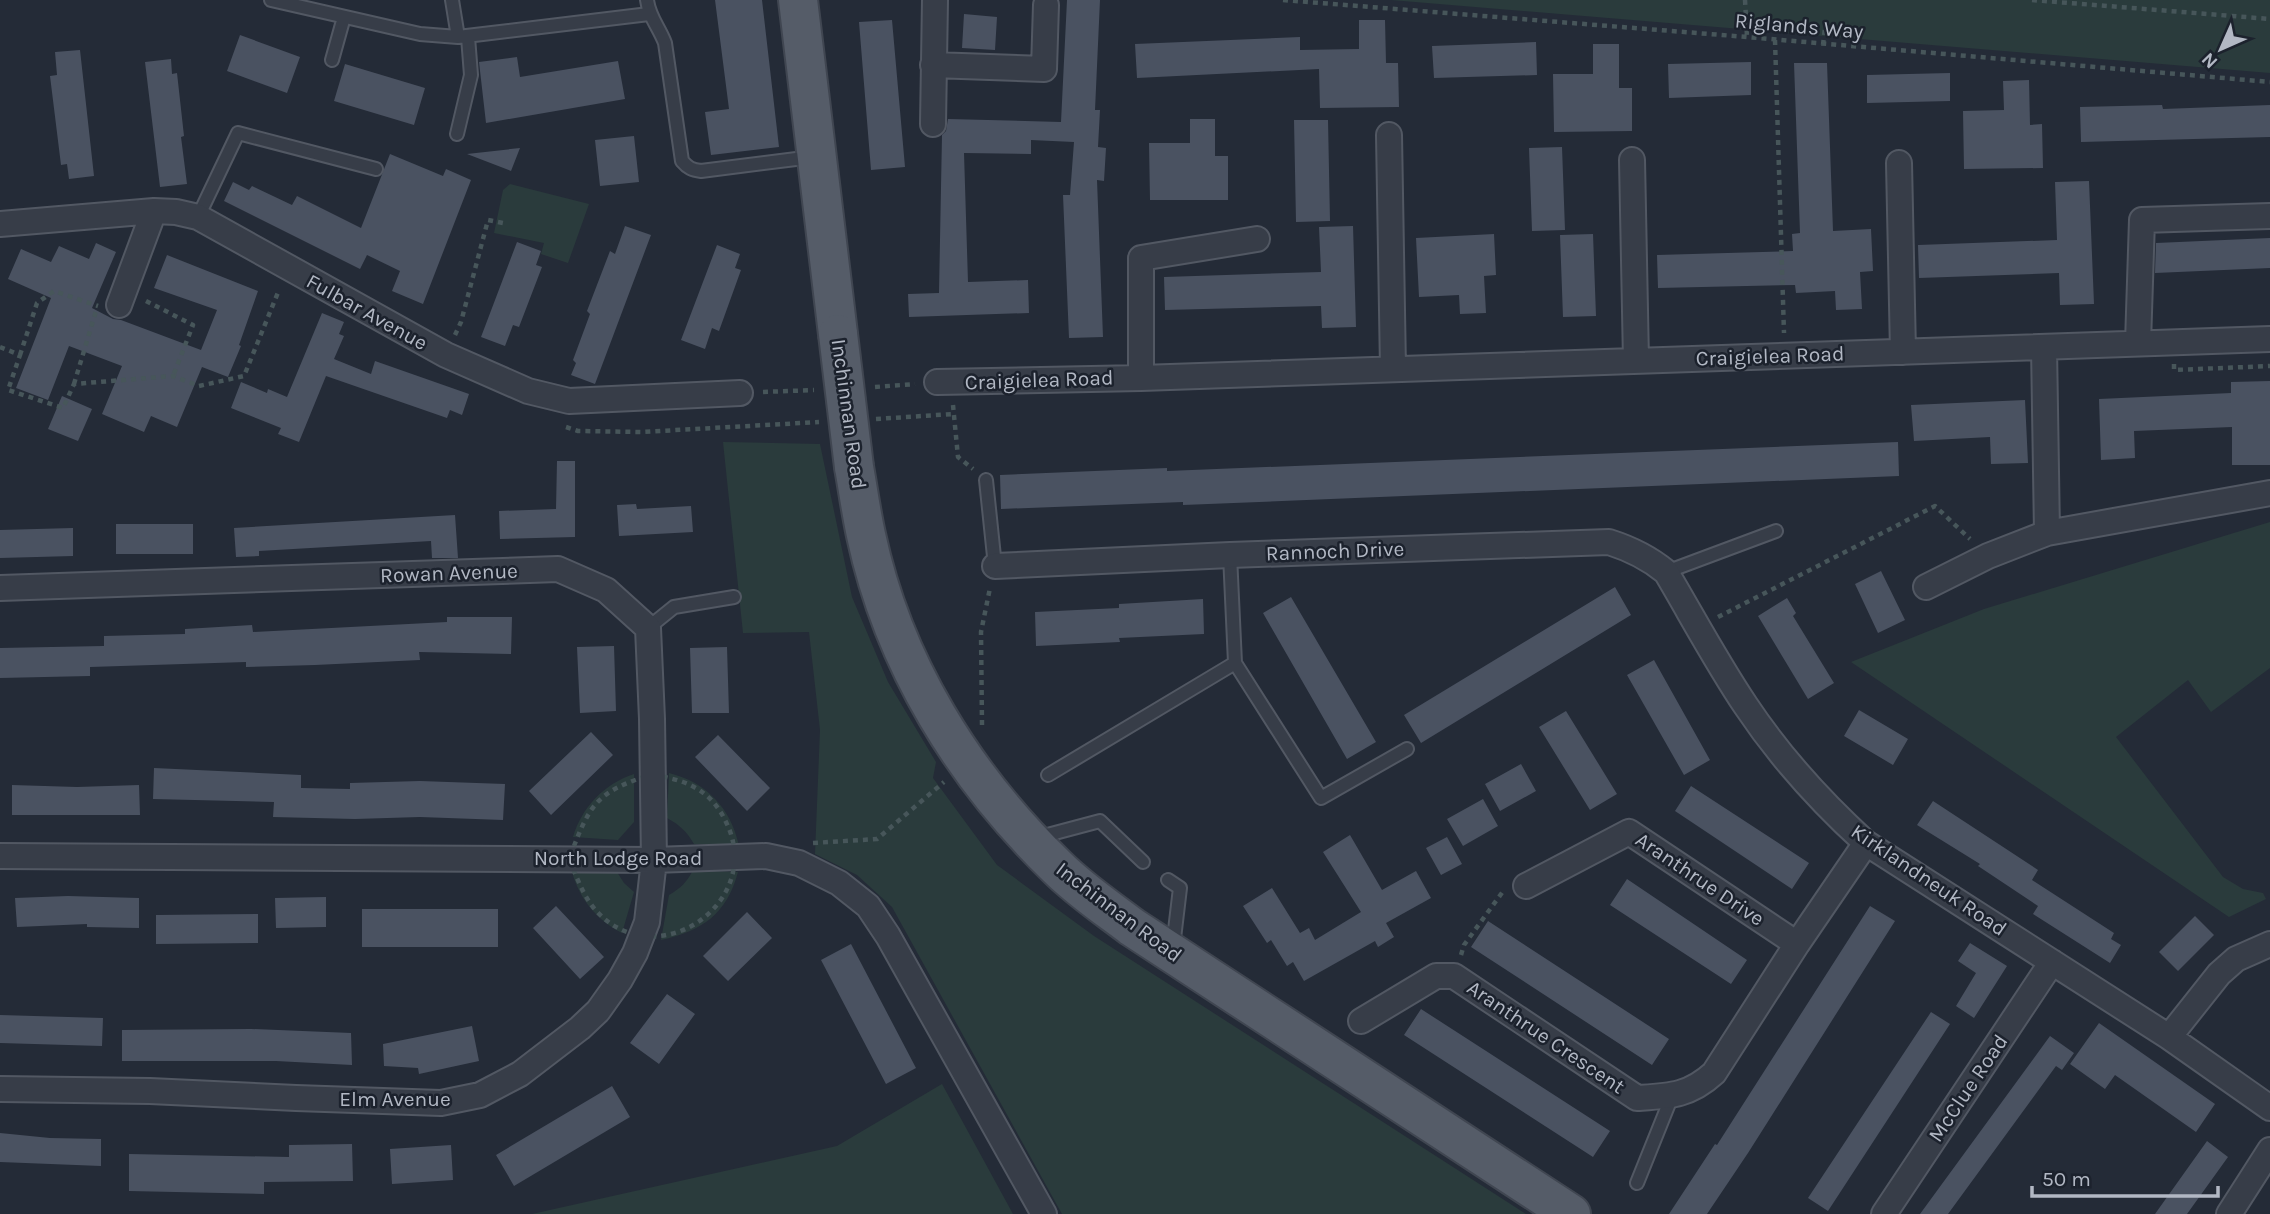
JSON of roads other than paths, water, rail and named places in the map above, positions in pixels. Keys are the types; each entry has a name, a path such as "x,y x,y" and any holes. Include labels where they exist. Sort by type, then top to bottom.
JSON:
{"main road":[{"name":"Inchinnan Road","path":"798,0 838,334 866,536 894,629 921,690 966,763 1030,840 1087,894 1172,954 1571,1214"}],"street":[{"path":"933,124 935,0"},
{"path":"933,65 1044,69 1046,5"},
{"path":"1390,135 1392,369"},
{"path":"1632,159 1636,361"},
{"path":"1899,163 1903,352"},
{"path":"114,300 154,211"},
{"name":"Fulbar Avenue","path":"0,224 154,211 198,217 446,355 528,391 569,401 740,393"},
{"path":"2138,343 2142,220 2270,216"},
{"name":"Craigielea Road","path":"1141,378 1142,258 1257,239"},
{"name":"Craigielea Road","path":"937,382 1141,378 2270,339"},
{"path":"2044,347 2047,533"},
{"path":"1926,587 1988,556 2047,533 2270,493"},
{"name":"Rannoch Drive","path":"995,566 1609,542 1648,557 1666,572"},
{"name":"Rowan Avenue","path":"0,588 558,569 606,590 648,628"},
{"name":"Kirklandneuk Road","path":"1666,572 1745,704 1768,737 1837,816 1866,843 2169,1037 2270,1108"},
{"path":"648,628 654,860"},
{"name":"Aranthrue Drive","path":"1526,886 1629,832 1797,944"},
{"name":"Aranthrue Crescent","path":"1361,1021 1436,976 1454,976 1637,1098 1672,1096 1700,1085 1714,1073 1866,843"},
{"name":"North Lodge Road","path":"0,856 654,860 766,856 799,863 839,883 867,906 888,936 1044,1214"},
{"name":"Elm Avenue","path":"0,1089 150,1091 442,1103 480,1095 520,1074 598,1011 620,981 647,922 654,860"},
{"path":"2169,1037 2219,974 2236,959 2270,944"},
{"name":"McClue Road","path":"1884,1214 2052,962"},
{"path":"2229,1214 2270,1150"}],"lane":[{"path":"271,0 420,34 463,37 649,14"},
{"path":"452,0 471,75 457,134"},
{"path":"647,0 649,14 660,28 665,43 682,161 687,166 701,171 816,157"},
{"path":"332,60 344,17"},
{"path":"198,217 238,133 376,169"},
{"path":"986,480 995,566"},
{"path":"1666,572 1776,531"},
{"path":"1230,555 1235,663 1321,798 1406,749"},
{"path":"648,628 674,607 734,597"},
{"path":"1048,775 1235,663"},
{"path":"1030,840 1100,821 1143,862"},
{"path":"1168,880 1180,888 1172,954"},
{"path":"1637,1183 1672,1096"}]}
